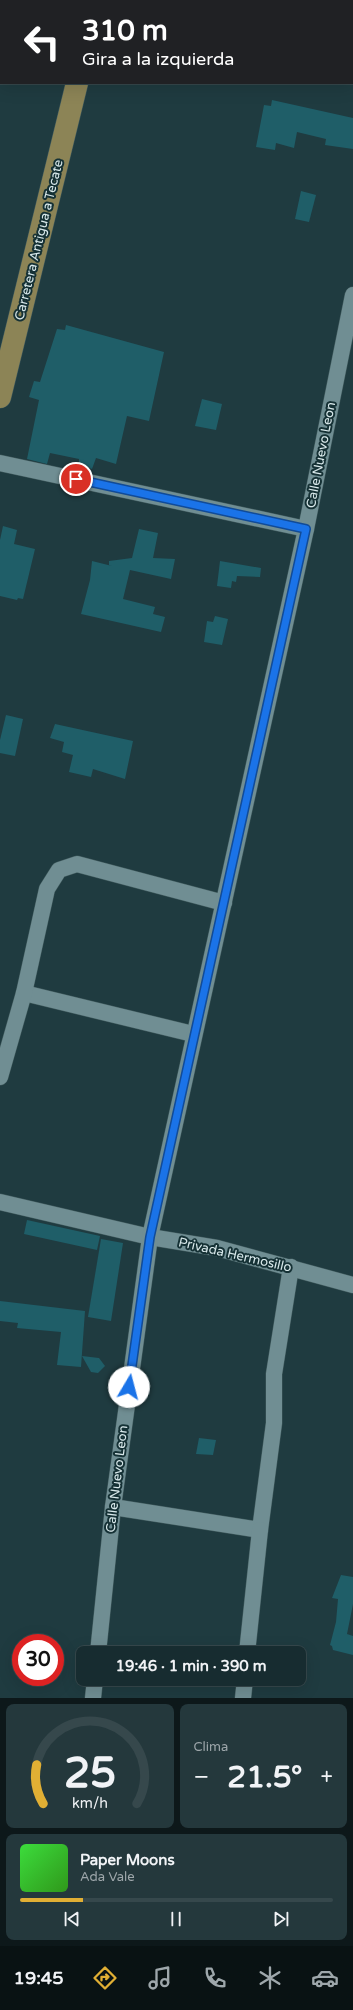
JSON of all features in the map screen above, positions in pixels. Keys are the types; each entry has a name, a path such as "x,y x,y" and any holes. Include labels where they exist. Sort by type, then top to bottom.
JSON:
{"main road":[{"name":"Carretera Antigua a Tecate","path":"0,397 77,84"}],"street":[{"name":"Calle Nuevo Leon","path":"99,1646 113,1507 150,1237 193,1034 224,903 306,529 353,295"},
{"path":"0,462 306,529"},
{"path":"0,1077 24,993 47,889 60,870 77,864 224,903"},
{"path":"24,993 193,1034"},
{"name":"Privada Hermosillo","path":"0,1202 150,1237 217,1248 353,1285"},
{"path":"248,1646 260,1530 274,1423 274,1374 291,1267"},
{"path":"113,1507 260,1530"},
{"path":"93,1698 94,1686"},
{"path":"243,1698 244,1686"}],"building":[{"path":"272,100 353,118 353,149 325,145 326,139 297,132 294,148 276,143 275,150 256,147 264,105 271,106"},
{"path":"301,191 316,195 309,222 295,219"},
{"path":"66,325 164,352 149,421 127,416 116,464 96,458 92,469 79,465 79,459 50,453 47,464 27,459 39,400 29,397 34,381 40,382 57,329 65,330"},
{"path":"202,399 222,404 216,430 195,426"},
{"path":"3,526 17,530 14,544 35,549 23,599 18,598 17,600 0,596 0,540"},
{"path":"139,529 158,533 153,558 175,559 171,579 130,570 123,599 155,607 153,614 165,617 161,632 81,614 90,580 92,561 112,566 109,565 109,561 132,558"},
{"path":"220,561 261,568 260,577 237,576 236,582 232,581 231,588 217,586"},
{"path":"215,616 228,619 222,645 204,642 207,621 213,622"},
{"path":"6,715 23,719 15,756 0,753 0,740"},
{"path":"55,724 133,741 125,779 93,769 91,777 69,772 73,755 62,752 64,742 50,738"},
{"path":"27,1220 100,1236 97,1250 24,1234"},
{"path":"101,1239 123,1243 111,1321 88,1317"},
{"path":"0,1301 85,1311 81,1367 57,1365 61,1332 17,1328 18,1323 0,1321"},
{"path":"82,1356 99,1358 105,1366 98,1373 91,1372"},
{"path":"199,1438 216,1440 213,1455 196,1454"},
{"path":"341,1575 353,1577 353,1604 347,1634 353,1636 353,1655 333,1650 332,1646 330,1645 336,1622 338,1599 332,1598"}],"route":[{"path":"76,479 306,529 224,903 193,1034 150,1237 129,1387"}]}
